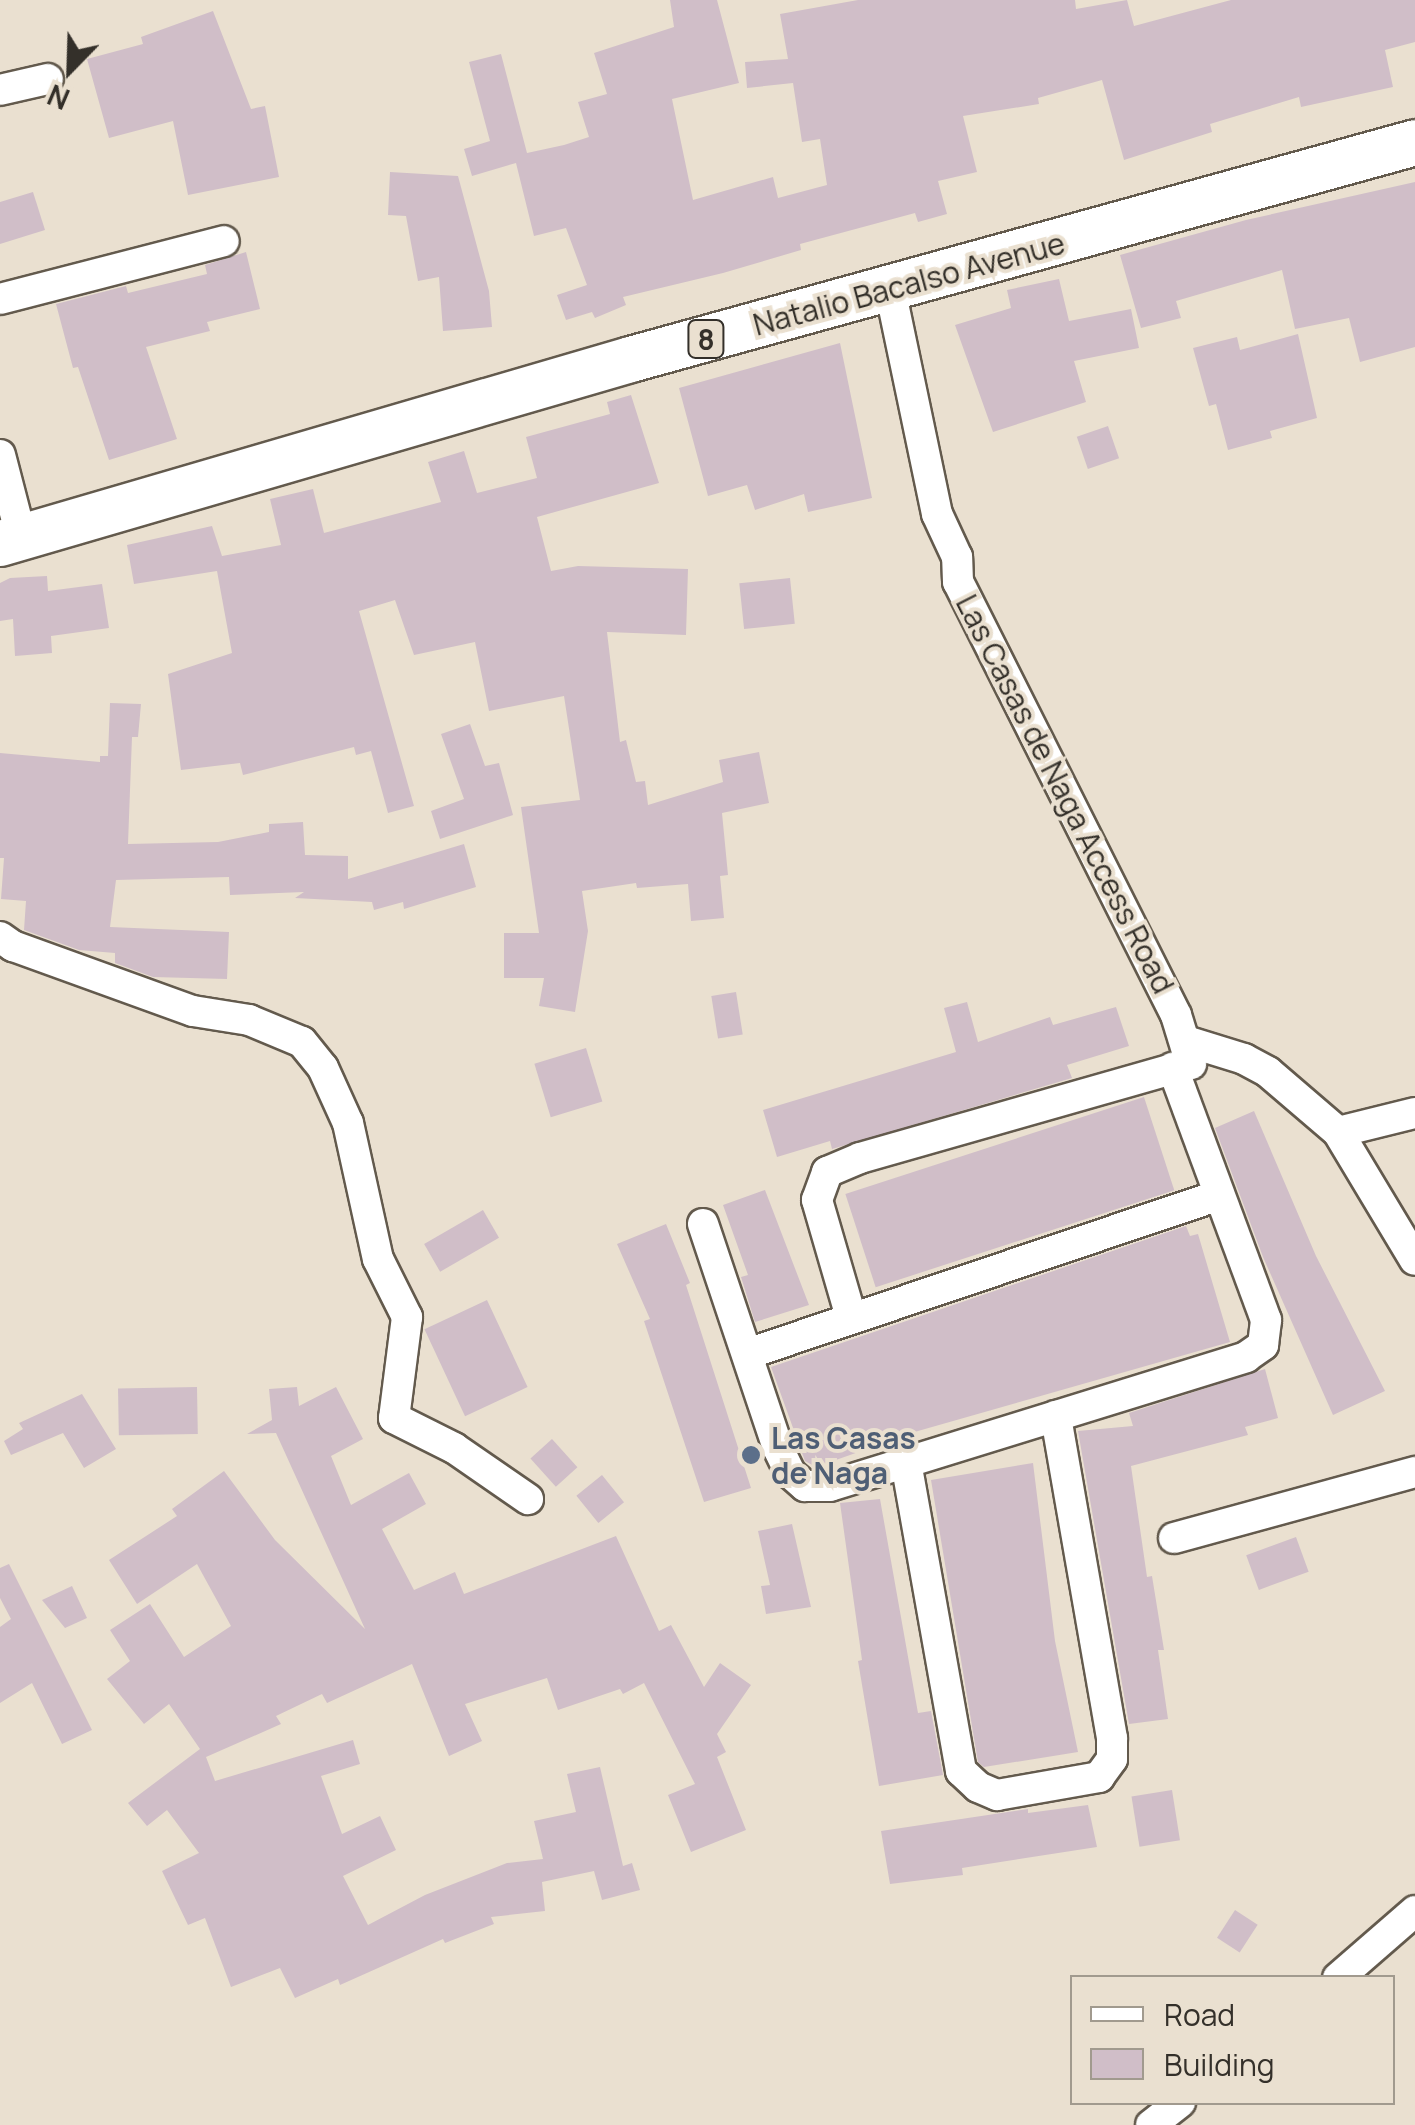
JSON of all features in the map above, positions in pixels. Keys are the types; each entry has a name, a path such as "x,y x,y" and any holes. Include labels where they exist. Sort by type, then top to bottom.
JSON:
{"highway":[{"name":"Natalio Bacalso Avenue","path":"10,539 630,359 1415,142"}],"street":[{"path":"0,90 48,79"},
{"path":"0,299 224,242"},
{"name":"Las Casas de Naga Access Road","path":"890,290 937,514 957,557 958,582 1183,1058 1220,1195 1266,1320 1263,1345 1246,1357 1056,1416"},
{"path":"0,455 10,539"},
{"path":"0,937 13,946 193,1011 265,1025 302,1042 323,1068 348,1123 378,1259 407,1317 394,1418 454,1448 528,1499"},
{"path":"851,1317 816,1200 827,1172 860,1158 1183,1058 1244,1059 1268,1072 1338,1132 1415,1260"},
{"path":"1338,1132 1415,1114"},
{"path":"747,1354 1220,1195"},
{"path":"703,1224 778,1448 790,1472 805,1486 830,1486 906,1462 1056,1416 1112,1738 1112,1760 1100,1777 997,1795 978,1787 961,1770 906,1462"},
{"path":"1174,1538 1415,1472"},
{"path":"1341,1975 1415,1911"},
{"path":"1151,2125 1176,2105"}],"building":[{"path":"670,0 717,0 739,83 672,99 693,200 773,177 778,198 827,185 820,139 802,142 793,83 747,88 745,62 788,59 780,14 858,0 1075,0 1076,9 1127,0 1134,26 1231,0 1415,0 1415,42 1385,50 1393,87 1301,107 1299,97 1210,124 1212,132 1124,160 1102,80 1038,98 1039,104 963,116 977,172 938,181 947,214 918,222 915,213 800,244 801,250 623,297 626,305 595,318 592,312 566,320 557,295 587,285 566,228 534,236 516,163 472,176 464,149 490,141 469,62 501,54 527,153 564,145 589,137 578,102 607,94 594,53 674,27"},
{"path":"213,11 251,109 265,106 279,177 188,195 173,121 109,138 87,59 143,44 141,37"},
{"path":"390,172 458,176 489,291 492,327 443,331 439,277 418,281 406,216 388,215"},
{"path":"1415,182 1415,347 1360,362 1349,318 1295,329 1282,270 1176,301 1181,318 1141,328 1120,255 1246,220"},
{"path":"33,192 45,230 0,244 0,202"},
{"path":"246,252 260,309 207,322 210,331 146,347 177,439 109,460 78,367 73,368 56,304 126,286 128,293 207,274 205,265"},
{"path":"1059,279 1069,321 1131,309 1139,348 1074,361 1086,402 993,432 955,325 1011,308 1007,290"},
{"path":"1298,334 1317,418 1270,431 1272,438 1228,450 1216,404 1209,406 1193,348 1237,337 1240,350"},
{"path":"840,343 872,498 808,512 804,494 755,510 747,485 708,496 679,388"},
{"path":"631,395 659,483 537,517 551,571 578,566 688,569 686,635 607,632 620,742 626,740 636,782 645,781 648,805 723,782 719,760 759,752 769,803 722,813 728,875 720,876 724,918 691,921 688,884 637,888 636,883 582,891 588,931 575,1012 539,1006 544,978 504,978 504,933 539,933 521,807 580,800 564,696 489,711 475,642 414,655 395,600 359,611 414,806 388,813 371,751 356,755 354,747 243,775 240,763 181,770 168,674 232,653 217,571 134,584 127,545 212,526 222,556 281,545 270,499 313,489 324,533 441,502 428,462 464,451 477,493 537,478 526,437 610,414 607,402"},
{"path":"1108,426 1119,458 1088,469 1077,437"},
{"path":"47,576 48,591 102,584 109,628 51,636 52,653 15,656 13,619 0,621 0,583 10,578"},
{"path":"790,578 795,624 744,629 739,583"},
{"path":"110,703 141,704 138,737 132,737 128,844 218,842 269,832 269,824 303,822 305,855 348,856 348,879 464,844 476,887 404,909 403,902 374,910 372,902 295,898 304,892 230,895 229,877 116,880 110,927 229,932 227,979 153,977 115,963 115,953 79,950 24,930 26,901 1,899 4,858 0,858 0,753 100,762 100,756 108,756"},
{"path":"470,724 485,766 499,763 513,815 440,839 431,811 464,799 441,734"},
{"path":"736,992 743,1034 718,1038 711,996"},
{"path":"967,1002 978,1042 1050,1017 1053,1025 1116,1007 1129,1046 1067,1065 1072,1078 832,1149 830,1141 777,1157 763,1110 956,1052 944,1008"},
{"path":"586,1048 602,1102 551,1117 534,1064"},
{"path":"1144,1097 1174,1190 876,1287 845,1194"},
{"path":"1254,1111 1316,1256 1385,1391 1333,1415 1263,1257 1215,1128"},
{"path":"765,1190 809,1305 755,1322 741,1277 748,1275 723,1205"},
{"path":"483,1210 499,1238 440,1272 424,1244"},
{"path":"666,1224 690,1283 686,1285 751,1488 704,1502 644,1321 650,1319 617,1244"},
{"path":"1186,1226 1190,1236 1198,1234 1230,1342 918,1431 816,1467 805,1461 771,1367"},
{"path":"487,1300 528,1387 465,1416 424,1329"},
{"path":"1265,1369 1278,1418 1245,1427 1248,1435 1131,1466 1147,1577 1152,1576 1164,1650 1158,1650 1168,1719 1129,1724 1078,1431 1133,1426 1129,1413"},
{"path":"197,1387 198,1434 119,1435 118,1388"},
{"path":"297,1387 299,1406 336,1387 363,1439 331,1456 351,1505 409,1473 426,1504 382,1529 414,1590 455,1572 464,1594 616,1536 659,1631 671,1625 704,1687 720,1663 751,1685 717,1734 726,1752 717,1757 746,1830 691,1852 668,1795 695,1784 644,1683 623,1694 620,1689 558,1710 547,1678 465,1704 482,1741 449,1756 412,1664 327,1703 322,1694 276,1716 281,1724 206,1757 215,1781 353,1740 360,1764 321,1776 342,1834 380,1816 396,1850 343,1876 368,1925 425,1895 507,1863 543,1859 534,1821 576,1812 567,1774 600,1767 623,1866 632,1863 640,1890 602,1900 594,1871 542,1882 545,1911 491,1917 494,1924 445,1943 443,1939 340,1985 338,1979 295,1998 280,1968 231,1987 205,1918 188,1925 162,1871 199,1853 167,1810 147,1826 128,1803 200,1749 169,1704 144,1724 107,1679 130,1661 110,1630 150,1604 184,1657 231,1626 197,1564 137,1604 109,1560 177,1516 172,1509 224,1471 275,1540 365,1629 276,1433 247,1434 272,1420 269,1389"},
{"path":"82,1394 116,1449 84,1468 63,1433 11,1455 4,1441 23,1429 19,1423"},
{"path":"552,1439 577,1467 556,1487 530,1458"},
{"path":"1033,1463 1055,1641 1078,1752 984,1767 978,1762 931,1480"},
{"path":"602,1475 624,1502 598,1523 576,1496"},
{"path":"880,1499 918,1713 931,1711 943,1775 879,1786 858,1661 862,1660 840,1503"},
{"path":"792,1524 811,1607 766,1614 761,1586 770,1585 758,1531"},
{"path":"1296,1537 1309,1572 1259,1590 1246,1555"},
{"path":"9,1564 92,1730 62,1744 32,1683 0,1703 0,1627 11,1619 0,1598 0,1568"},
{"path":"72,1586 87,1618 65,1628 42,1600"},
{"path":"1172,1790 1180,1840 1139,1847 1132,1796"},
{"path":"1088,1805 1097,1847 962,1868 963,1875 890,1884 881,1831 1028,1809 1028,1813"},
{"path":"1235,1910 1258,1925 1240,1952 1217,1938"}],"place":[{"name":"Las Casas de Naga","path":"751,1455"}]}
